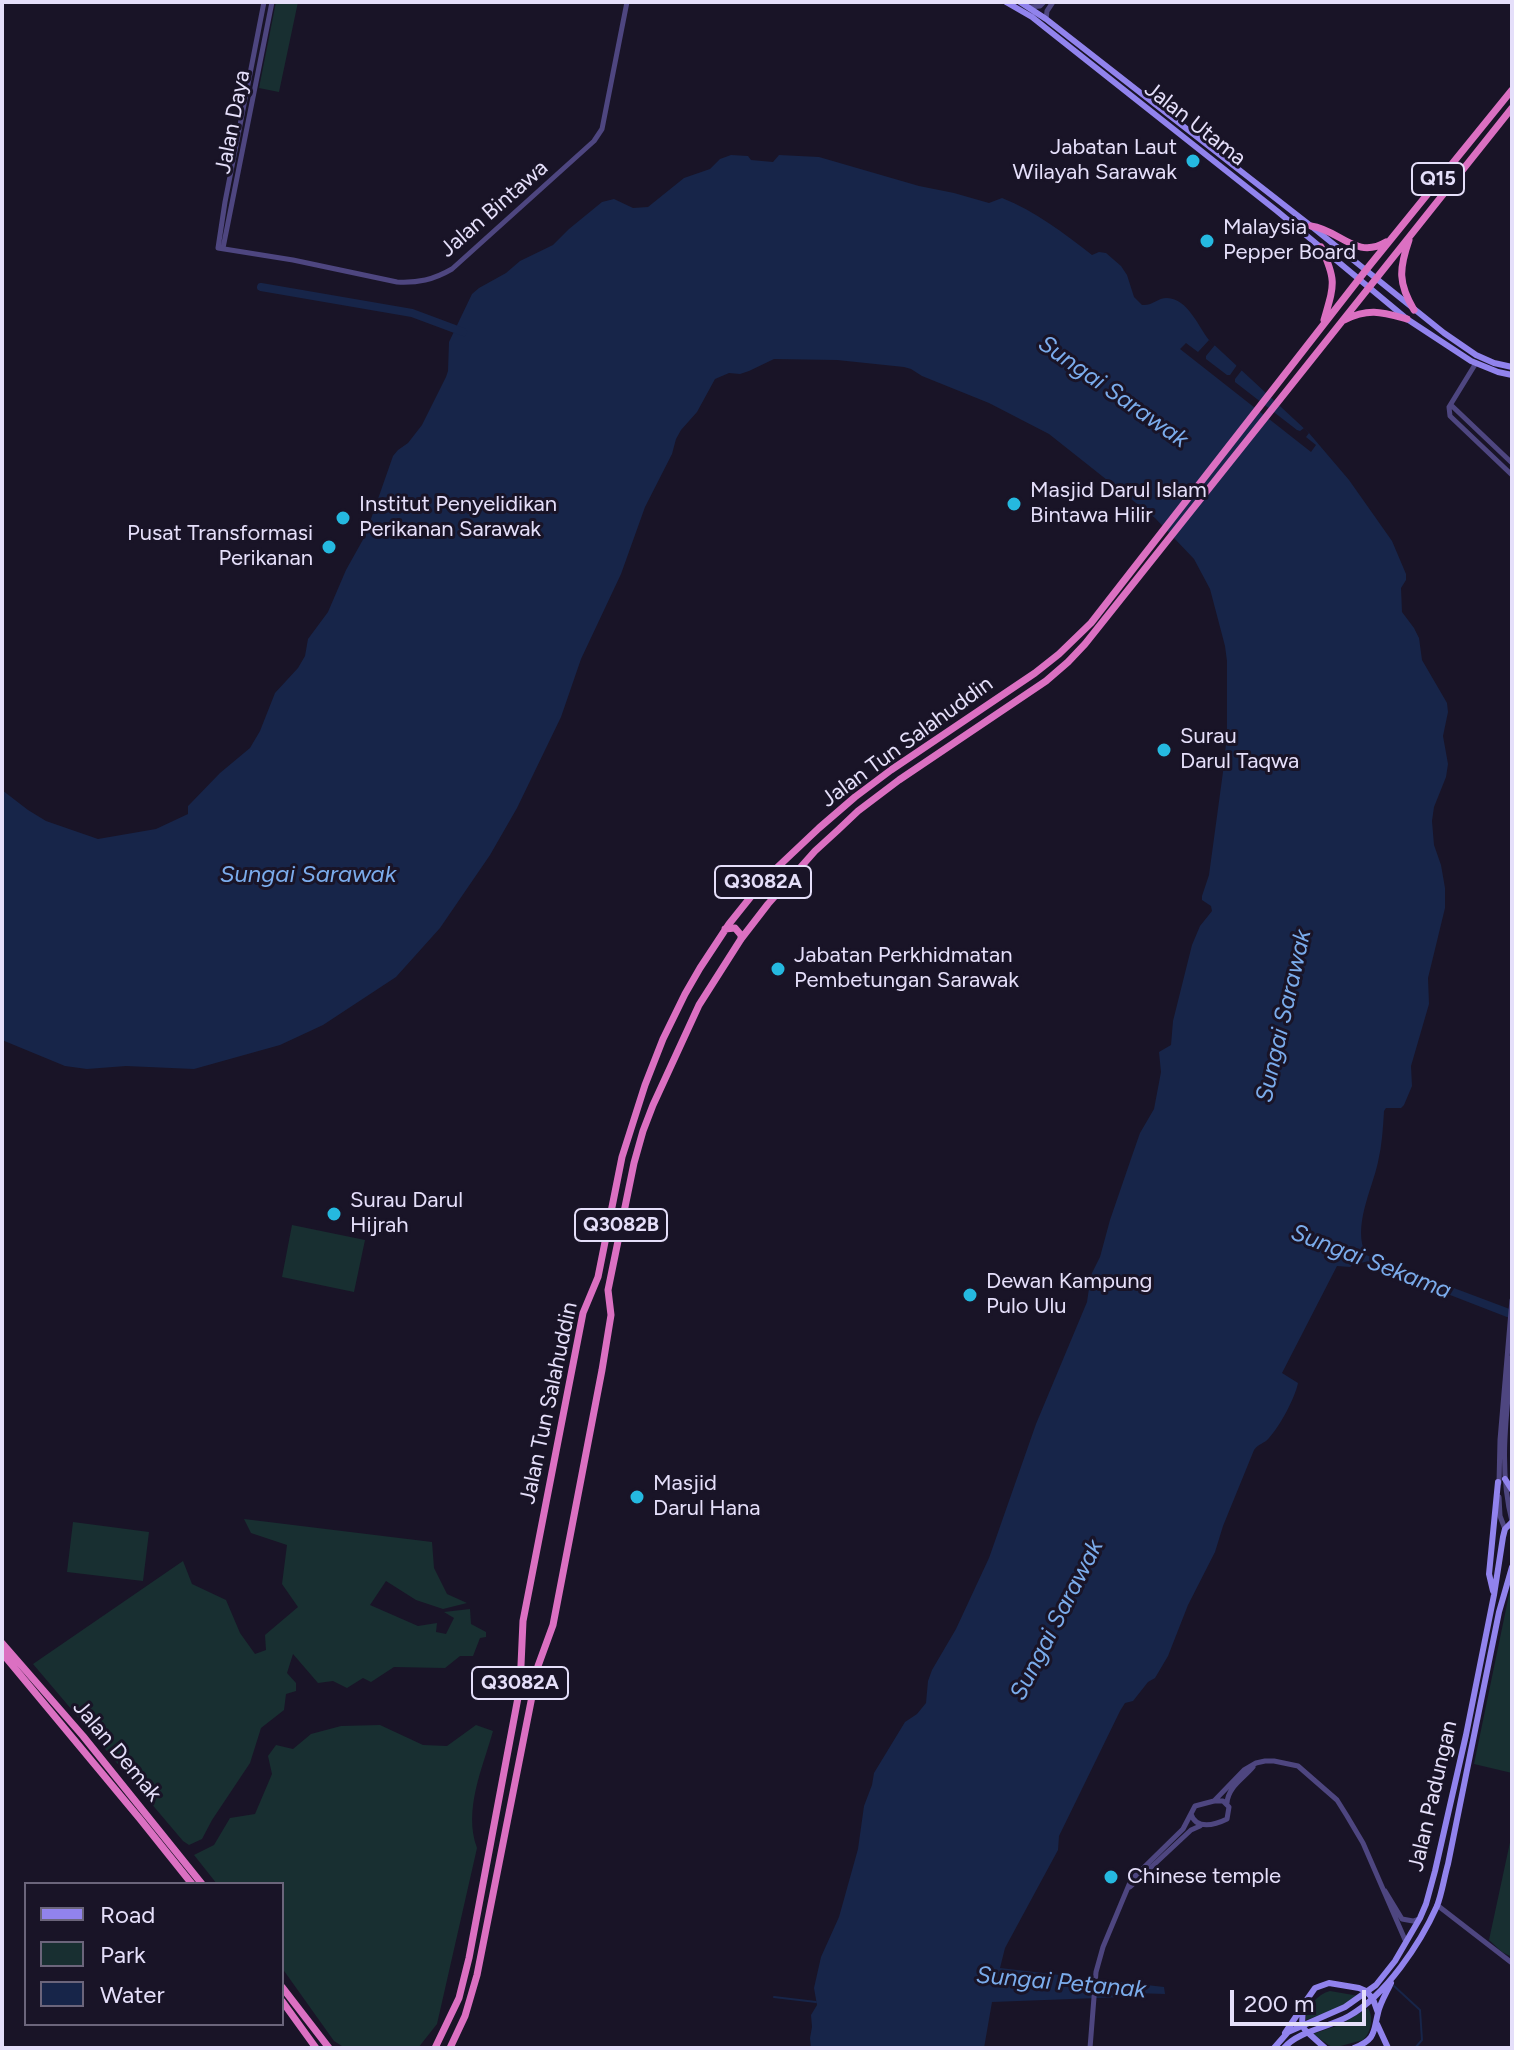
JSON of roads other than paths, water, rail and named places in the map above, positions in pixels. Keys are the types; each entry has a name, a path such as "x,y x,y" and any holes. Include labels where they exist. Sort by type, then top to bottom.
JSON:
{"highway":[{"name":"Q15","path":"1360,278 1512,90"},
{"name":"Q15","path":"1369,286 1512,108"},
{"path":"1311,226 1325,229 1363,248 1378,247 1392,238"},
{"path":"1410,234 1401,277 1414,310"},
{"path":"1321,247 1334,278 1323,326"},
{"name":"Jalan Tun Salahuddin","path":"435,2048 459,1998 469,1958 520,1687 523,1621 583,1313 598,1277 622,1157 645,1085 663,1039 700,968 725,929 765,879 819,828 891,770 1035,673 1091,623 1360,278"},
{"name":"Jalan Tun Salahuddin","path":"450,2048 465,2016 477,1975 538,1666 553,1625 602,1370 611,1315 608,1290 634,1163 643,1131 699,1005 741,939 815,851 858,811 899,780 1046,681 1085,644 1369,286"},
{"path":"1341,322 1369,311 1407,319"},
{"path":"725,929 735,928 741,939"},
{"name":"Jalan Demak","path":"2,1643 83,1736 200,1882"},
{"name":"Jalan Demak","path":"2,1653 190,1882"},
{"path":"284,1990 329,2048"},
{"path":"284,2004 316,2048"}],"main road":[{"name":"Jalan Utama","path":"1006,2 1032,17 1360,278 1407,319 1476,363 1512,375"},
{"name":"Jalan Utama","path":"1020,2 1311,226 1414,310 1476,355 1512,367"},
{"path":"1502,1480 1512,1490"},
{"path":"1494,1595 1489,1574 1502,1480"},
{"path":"1512,1522 1505,1529 1512,1535"},
{"name":"Jalan Padungan","path":"1283,2036 1345,2007 1376,1985 1420,1918 1426,1904 1466,1735 1505,1529"},
{"path":"1508,1576 1512,1557"},
{"name":"Jalan Padungan","path":"1284,2048 1292,2039 1349,2016 1373,1999 1392,1980 1437,1905 1512,1567"},
{"path":"1354,2048 1368,2045 1375,2034 1378,2013 1392,1980"},
{"path":"1274,2048 1315,1988 1329,1983 1366,1991 1378,2013"},
{"path":"1303,2005 1302,2025 1324,2048"},
{"path":"1377,2024 1388,2048"}],"street":[{"name":"Jalan Daya","path":"220,248 225,202 264,2"},
{"name":"Jalan Daya","path":"220,248 272,2"},
{"name":"Jalan Bintawa","path":"220,248 397,282 429,280 452,269 599,135 627,2"},
{"path":"1029,7 1040,6 1044,2"},
{"path":"1046,19 1053,2"},
{"path":"1476,363 1451,405 1450,416 1512,475"},
{"path":"1451,405 1512,463"},
{"path":"1512,1300 1499,1454 1512,1522"},
{"path":"1505,1529 1500,1516 1512,1357"},
{"path":"1214,1801 1244,1770 1256,1763 1274,1761 1298,1766 1337,1800 1360,1838 1406,1942"},
{"path":"1129,1888 1191,1830 1227,1819 1228,1794 1256,1763"},
{"path":"1090,2048 1095,1976 1103,1947 1131,1880 1183,1829 1195,1806 1219,1800 1227,1804"},
{"path":"1191,1814 1193,1820 1202,1825"},
{"path":"1380,1884 1402,1919 1413,1921 1420,1918"},
{"path":"1437,1905 1512,1963"}],"water":[{"name":"Sungai Sarawak","path":"731,155 773,162 779,155 819,157 989,203 1002,198 1038,216 1092,255 1106,253 1121,266 1134,297 1142,305 1167,298 1181,303 1209,340 1309,433 1349,480 1392,541 1406,574 1401,588 1402,612 1419,638 1422,660 1447,703 1443,736 1448,764 1432,821 1434,845 1445,888 1445,908 1428,978 1429,1004 1411,1066 1412,1086 1401,1108 1386,1108 1384,1111 1379,1156 1364,1208 1362,1244 1366,1255 1512,1310 1512,1319 1365,1262 1350,1267 1337,1266 1282,1373 1298,1383 1290,1404 1273,1433 1254,1450 1215,1552 1188,1605 1168,1656 1155,1678 1120,1711 1059,1836 1058,1850 1005,1948 1000,1968 1164,1987 1165,1994 1134,1993 1124,1997 992,2002 984,2048 811,2048 811,2015 817,2005 814,1988 821,1957 839,1917 858,1849 864,1806 874,1773 905,1722 926,1703 932,1670 956,1629 989,1558 1036,1424 1087,1302 1091,1275 1100,1257 1133,1153 1154,1109 1161,1072 1159,1052 1171,1045 1173,1021 1192,945 1200,926 1212,911 1202,896 1209,875 1227,734 1225,646 1210,589 1194,559 1155,518 1049,434 989,403 911,369 837,360 774,359 749,371 729,373 715,379 697,412 676,439 672,454 645,507 621,574 581,659 561,717 517,808 490,855 440,928 396,977 323,1025 280,1045 194,1069 126,1066 87,1069 65,1066 2,1040 2,790 46,821 98,839 156,829 188,814 188,806 250,748 275,693 305,656 308,639 328,612 365,536 393,456 422,425 446,377 449,342 472,294 520,261 553,245 602,202 614,199 633,208 648,207 684,178 710,169 720,159"}],"waterway":[{"path":"261,287 412,313 463,332"},
{"path":"1394,1986 1420,2010 1422,2040 1415,2048"},
{"path":"774,1997 816,2002"}],"place":[{"name":"Jabatan Laut Wilayah Sarawak","path":"1193,161"},
{"name":"Malaysia Pepper Board","path":"1207,241"},
{"name":"Masjid Darul Islam Bintawa Hilir","path":"1014,504"},
{"name":"Institut Penyelidikan Perikanan Sarawak","path":"343,518"},
{"name":"Pusat Transformasi Perikanan","path":"329,547"},
{"name":"Surau Darul Taqwa","path":"1164,750"},
{"name":"Jabatan Perkhidmatan Pembetungan Sarawak","path":"778,969"},
{"name":"Surau Darul Hijrah","path":"334,1214"},
{"name":"Dewan Kampung Pulo Ulu","path":"970,1295"},
{"name":"Masjid Darul Hana","path":"637,1497"},
{"name":"Chinese temple","path":"1111,1877"}],"water label":[{"name":"Sungai Sekama","path":"1371,1262"},
{"name":"Sungai Petanak","path":"1061,1983"}]}
